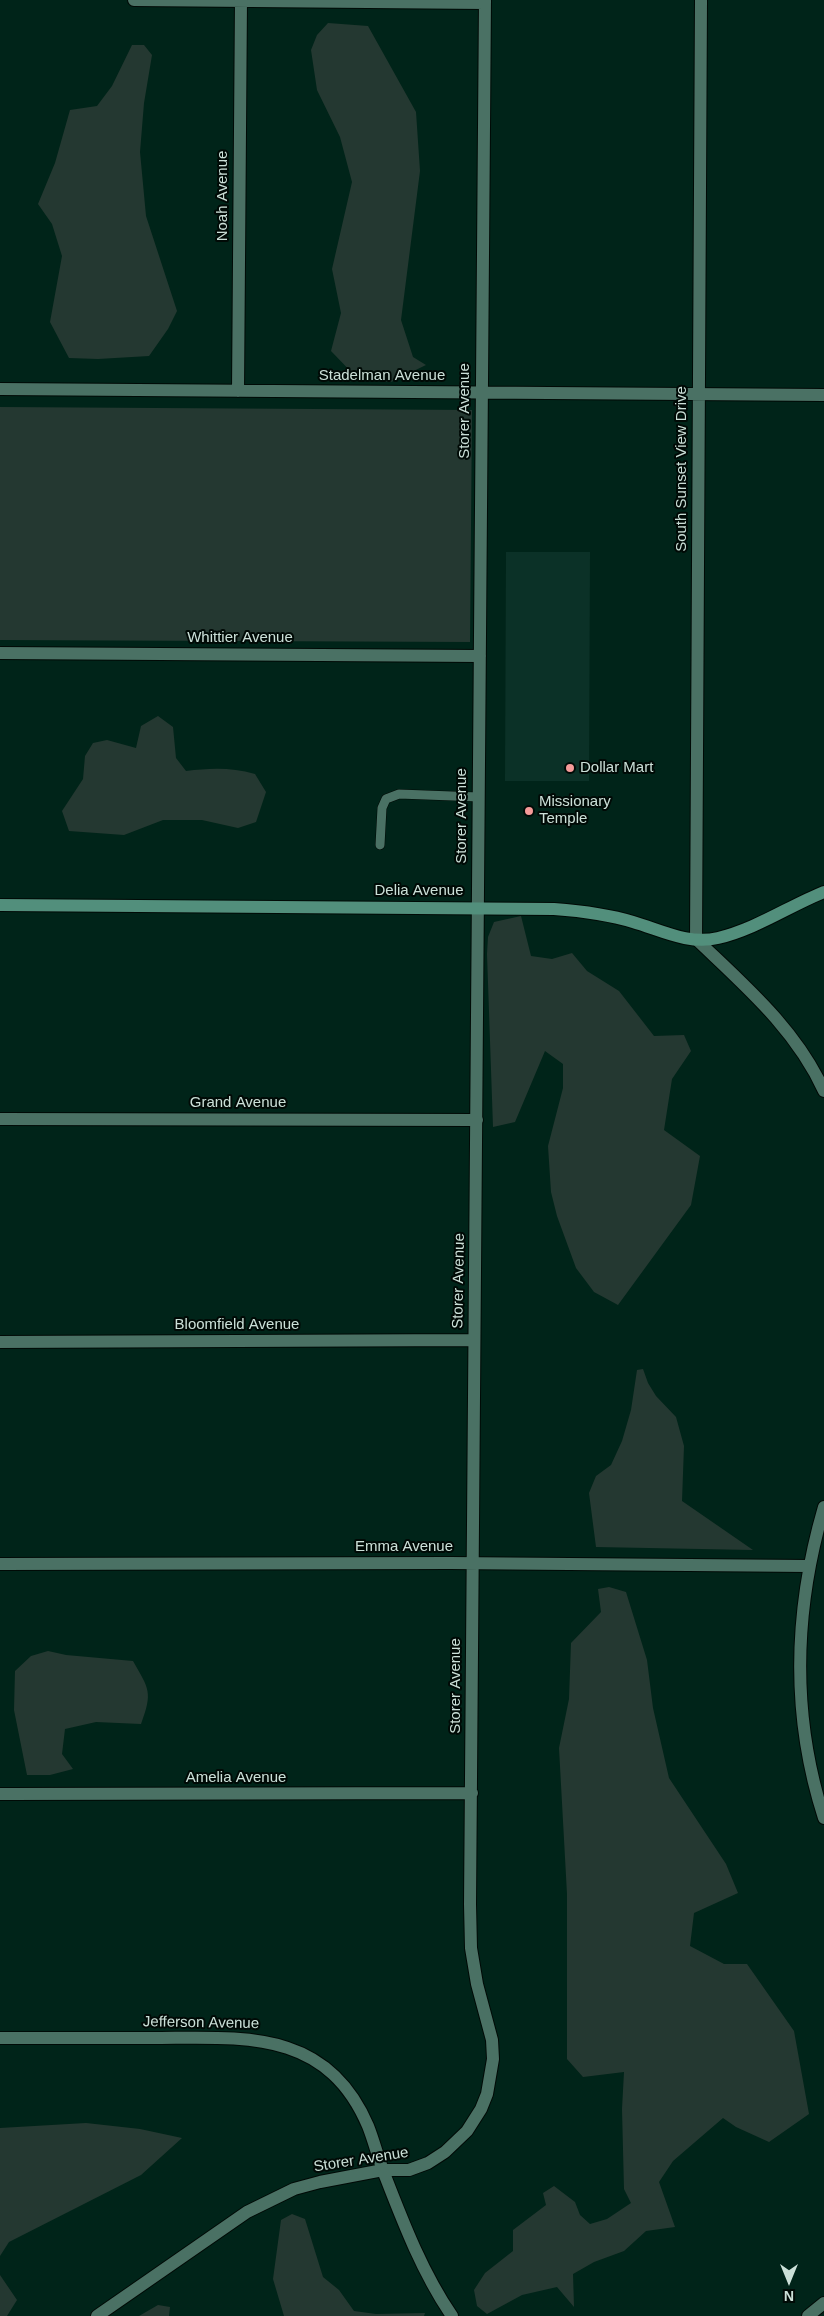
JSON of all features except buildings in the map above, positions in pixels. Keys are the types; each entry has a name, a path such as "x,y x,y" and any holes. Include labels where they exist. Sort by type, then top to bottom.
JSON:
{"street":[{"path":"134,0 485,1"},
{"name":"South Sunset View Drive","path":"696,939 702,0"},
{"name":"Noah Avenue","path":"238,392 241,1"},
{"name":"Storer Avenue","path":"97,2316 248,2212 294,2189 335,2178 383,2170 409,2170 428,2163 454,2145 473,2122 487,2094 492,2071 492,2040 477,1984 471,1948 485,1"},
{"name":"Stadelman Avenue","path":"0,389 824,395"},
{"name":"Whittier Avenue","path":"0,652 480,656"},
{"name":"Delia Avenue","path":"0,905 478,907 591,912 633,922 682,938 696,939 717,938 745,929 824,892"},
{"path":"696,939 772,1013 808,1061 824,1091"},
{"name":"Grand Avenue","path":"0,1119 477,1120"},
{"name":"Bloomfield Avenue","path":"0,1342 474,1340"},
{"path":"824,1508 808,1566 801,1625 801,1705 806,1747 814,1786 824,1818"},
{"name":"Emma Avenue","path":"0,1564 808,1566"},
{"name":"Amelia Avenue","path":"0,1794 155,1796 201,1793 472,1793"},
{"name":"Jefferson Avenue","path":"0,2038 242,2038 286,2047 317,2063 332,2075 353,2099 368,2127 406,2232 440,2299 452,2316"},
{"path":"808,2316 824,2302"}],"lane":[{"path":"380,845 382,808 386,799 399,794 479,797"}],"shaded area":[{"path":"506,552 590,552 589,781 505,781"}],"green space":[{"path":"328,23 368,26 416,112 420,171 401,320 413,357 426,365 391,382 358,379 331,351 341,313 332,269 352,182 340,137 317,90 311,50 317,35"},
{"path":"132,45 144,45 152,55 144,103 140,152 146,216 177,311 168,329 149,356 98,359 69,358 50,322 62,256 52,224 38,204 55,163 70,110 97,106 112,86"},
{"path":"0,407 472,410 470,642 0,640"},
{"path":"158,716 173,727 176,758 186,771 220,769 255,774 266,792 256,822 238,828 202,820 163,820 124,835 69,831 62,811 83,779 85,756 93,743 107,740 136,748 141,726"},
{"path":"521,916 531,956 552,959 572,953 587,971 619,991 654,1036 684,1035 691,1051 672,1079 664,1130 700,1156 691,1205 618,1305 594,1292 576,1268 557,1216 551,1192 548,1146 563,1088 563,1064 545,1051 515,1122 493,1127 488,937 494,922"},
{"path":"643,1369 648,1383 656,1396 676,1417 684,1446 682,1501 753,1550 596,1547 589,1493 596,1476 611,1465 622,1441 631,1410 637,1370"},
{"path":"609,1587 626,1592 647,1660 653,1708 669,1778 726,1864 738,1893 694,1913 690,1946 724,1964 747,1964 794,2031 809,2114 769,2142 736,2127 723,2118 673,2161 659,2182 675,2227 646,2231 624,2251 594,2262 573,2274 574,2307 557,2287 522,2295 487,2314 477,2306 474,2290 485,2273 513,2251 513,2230 546,2205 543,2193 554,2186 575,2202 580,2215 590,2224 607,2219 631,2203 624,2189 622,2109 624,2072 583,2077 567,2059 567,1894 559,1748 569,1699 571,1643 601,1612 598,1589"},
{"path":"48,1651 66,1655 133,1661 148,1691 147,1705 141,1724 96,1722 65,1729 62,1754 73,1769 50,1775 27,1775 14,1710 15,1671 31,1656"},
{"path":"86,2123 140,2129 182,2138 141,2175 9,2242 0,2256 0,2128"},
{"path":"292,2214 305,2219 323,2277 339,2290 354,2311 376,2314 425,2313 424,2316 284,2316 273,2279 281,2220"},
{"path":"0,2275 17,2300 7,2316 0,2316"},
{"path":"158,2305 170,2307 169,2316 139,2316"}],"place":[{"name":"Dollar Mart","path":"570,768"},
{"name":"Missionary Temple","path":"529,811"}]}
